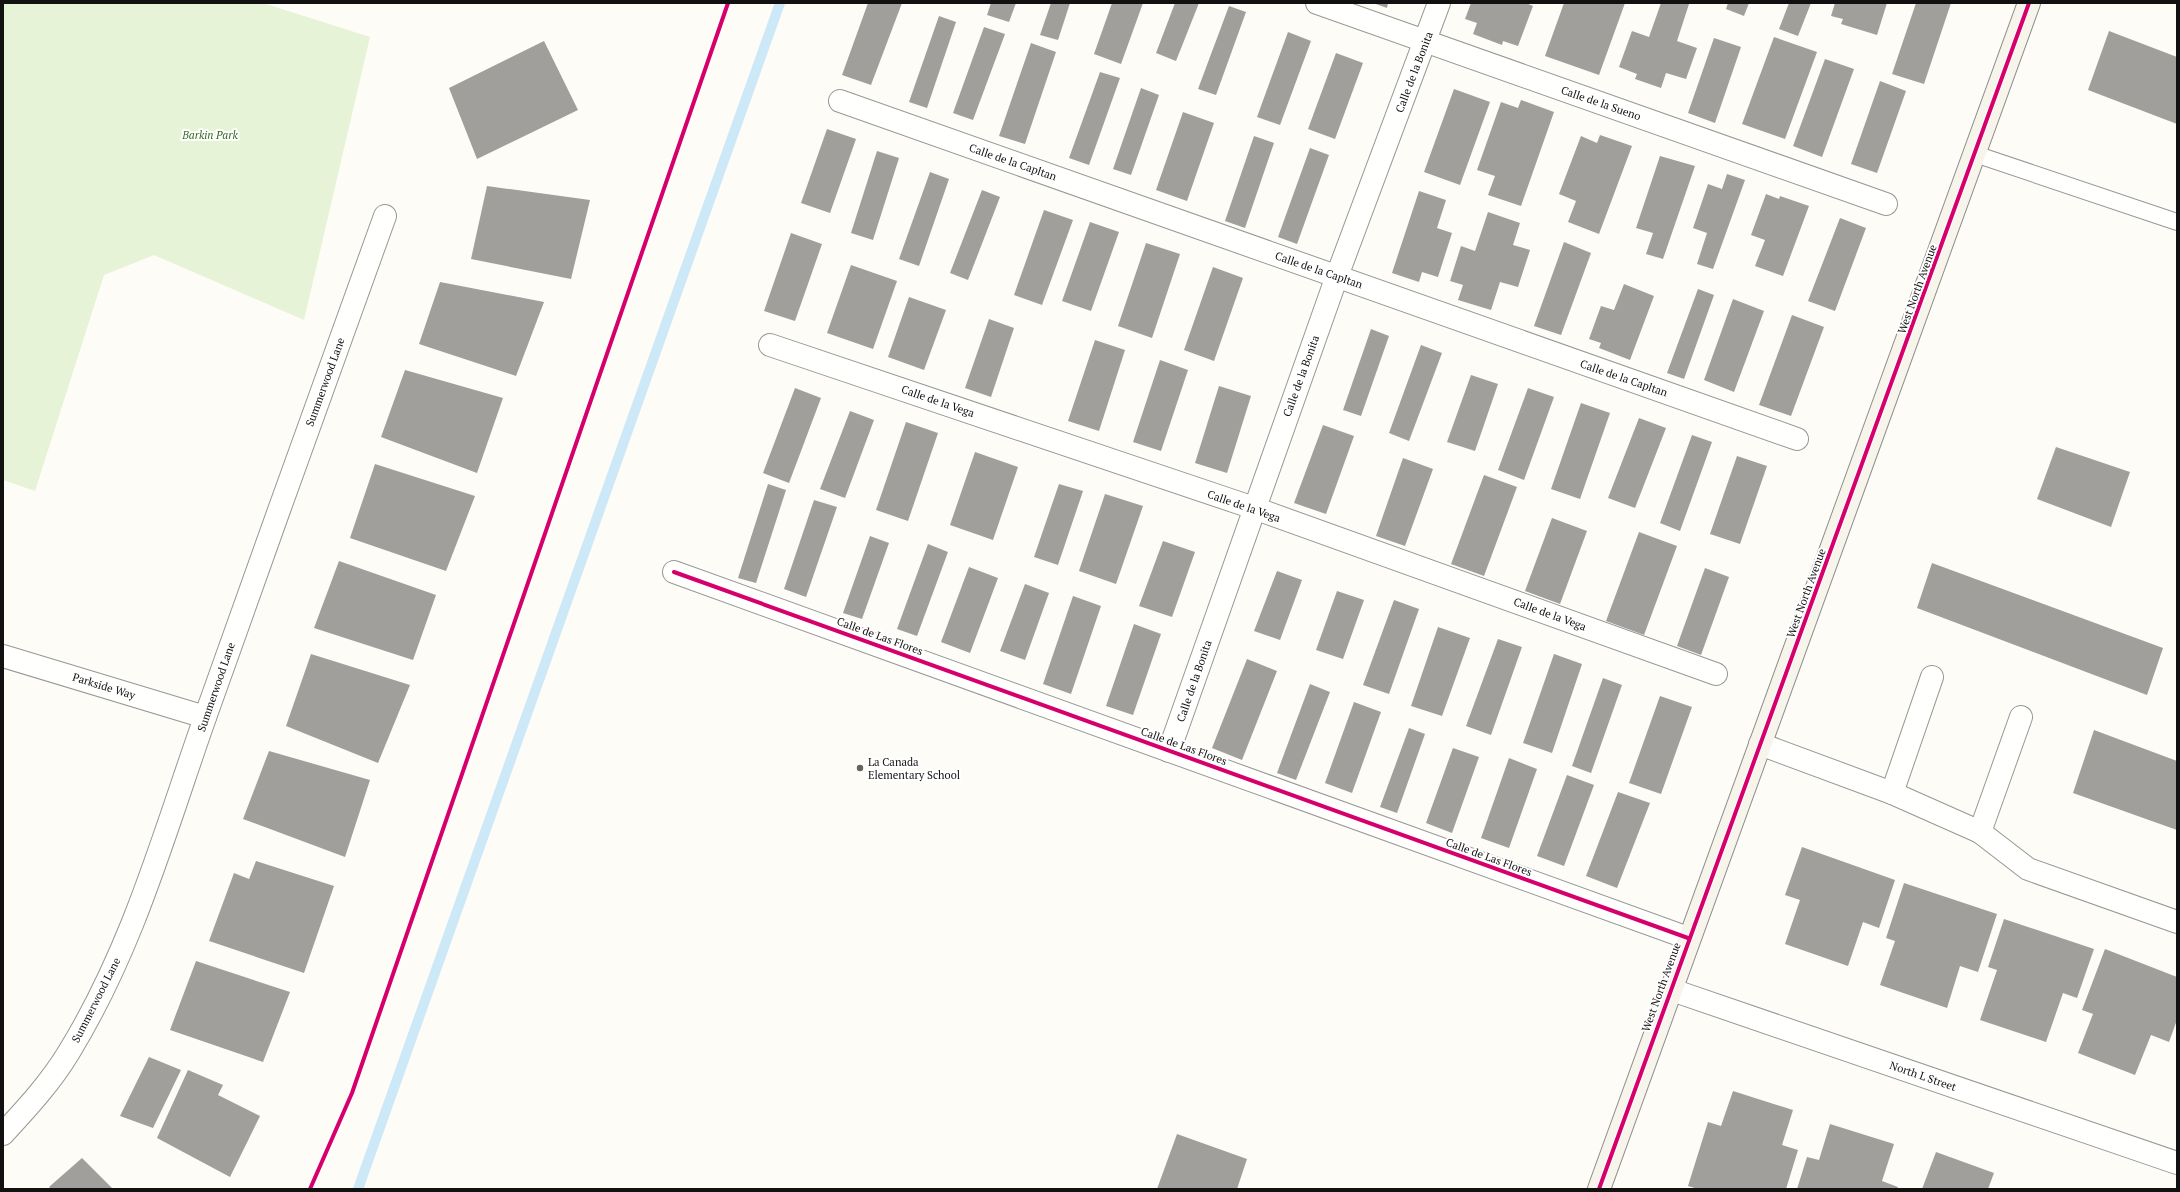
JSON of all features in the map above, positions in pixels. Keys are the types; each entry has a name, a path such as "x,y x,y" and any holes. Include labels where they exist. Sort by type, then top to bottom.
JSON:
{"street":[{"name":"Calle de la Sueno","path":"1316,3 1886,204"},
{"name":"Calle de la Bonita","path":"1169,750 1337,276 1439,3"},
{"name":"West North Avenue","path":"1599,1189 1688,938 2029,3"},
{"name":"Calle de la Capltan","path":"840,101 1797,439"},
{"name":"Summerwood Lane","path":"3,1134 34,1100 68,1053 111,977 146,892 205,717 385,216"},
{"name":"Calle de la Vega","path":"770,345 1254,508 1716,674"},
{"name":"Calle de Las Flores","path":"674,572 1688,938"},
{"name":"Parkside Way","path":"3,656 205,717"},
{"path":"1892,793 1932,677"},
{"path":"1980,832 2021,717"},
{"path":"1760,744 1892,793 1980,832 2028,869 2177,922"},
{"name":"North L Street","path":"1670,989 2177,1163"}],"lane":[{"path":"1975,154 2177,222"}],"green space":[{"name":"Barkin Park","path":"3,3 263,3 370,37 304,320 154,255 104,275 35,491 3,480"}],"building":[{"path":"868,3 902,3 871,85 842,75"},
{"path":"991,3 1016,3 1009,22 987,15"},
{"path":"1051,3 1070,3 1058,40 1040,35"},
{"path":"1112,3 1143,3 1121,64 1094,54"},
{"path":"1175,3 1199,3 1176,61 1156,53"},
{"path":"1373,3 1388,3 1387,8"},
{"path":"1471,3 1526,3 1533,6 1518,46 1503,41 1502,45 1473,34 1477,23 1465,19"},
{"path":"1564,3 1625,3 1599,75 1545,56"},
{"path":"1661,3 1689,4 1677,41 1697,48 1686,79 1666,73 1661,88 1635,79 1637,74 1619,67 1632,31 1649,37"},
{"path":"1728,3 1749,3 1744,16 1726,9"},
{"path":"1789,3 1811,3 1798,36 1779,29"},
{"path":"1835,3 1887,3 1877,35 1841,24 1843,19 1831,16"},
{"path":"1916,3 1951,3 1924,84 1892,74"},
{"path":"1229,6 1246,12 1216,95 1198,89"},
{"path":"939,16 956,22 927,108 909,102"},
{"path":"984,27 1005,34 973,120 953,113"},
{"path":"2109,31 2177,57 2177,124 2088,90"},
{"path":"1288,32 1311,41 1280,125 1257,117"},
{"path":"1774,37 1817,52 1785,139 1742,124"},
{"path":"1714,38 1741,47 1715,123 1688,113"},
{"path":"544,41 578,110 477,159 449,88"},
{"path":"1031,43 1056,52 1025,144 999,136"},
{"path":"1336,53 1363,63 1335,139 1308,129"},
{"path":"1825,59 1854,69 1822,157 1793,146"},
{"path":"1100,72 1120,78 1089,165 1069,158"},
{"path":"1880,81 1906,91 1877,173 1851,164"},
{"path":"1141,88 1159,95 1131,175 1113,169"},
{"path":"1454,89 1490,102 1460,185 1424,172"},
{"path":"1521,100 1554,112 1521,206 1488,195 1495,176 1477,170 1501,102 1518,108"},
{"path":"1183,112 1214,123 1187,201 1156,190"},
{"path":"827,129 856,139 830,213 801,203"},
{"path":"1600,135 1632,146 1599,234 1568,222 1576,201 1559,194 1581,136 1597,143"},
{"path":"1254,136 1274,143 1245,228 1225,221"},
{"path":"1310,148 1329,155 1297,244 1278,237"},
{"path":"877,151 899,158 873,240 851,233"},
{"path":"1660,156 1695,166 1663,259 1646,254 1653,233 1636,228"},
{"path":"930,172 949,179 919,266 899,259"},
{"path":"1727,174 1745,180 1713,269 1697,264 1707,233 1693,228 1708,184 1722,189"},
{"path":"487,186 590,200 571,279 471,259"},
{"path":"982,190 1000,197 968,280 950,273"},
{"path":"1419,191 1446,200 1437,228 1452,233 1438,277 1422,272 1419,282 1392,273"},
{"path":"1766,194 1779,199 1780,196 1809,206 1783,276 1755,266 1765,240 1751,235"},
{"path":"1044,210 1073,220 1042,305 1014,295"},
{"path":"1488,212 1520,223 1513,245 1530,250 1518,287 1500,282 1491,310 1458,300 1463,285 1450,281 1461,246 1475,251"},
{"path":"1840,218 1866,228 1835,311 1808,301"},
{"path":"1090,222 1119,232 1091,311 1062,301"},
{"path":"791,233 822,244 795,321 764,311"},
{"path":"1564,242 1591,253 1561,335 1534,326"},
{"path":"1146,243 1180,254 1152,338 1118,326"},
{"path":"851,265 897,281 873,349 827,333"},
{"path":"1213,267 1243,278 1214,361 1184,350"},
{"path":"440,282 544,302 516,376 419,344"},
{"path":"1624,284 1654,296 1630,360 1599,348 1601,343 1589,339 1601,306 1614,310"},
{"path":"1698,289 1714,295 1684,379 1667,373"},
{"path":"909,297 946,310 924,370 888,357"},
{"path":"1733,299 1764,311 1734,392 1704,380"},
{"path":"1792,315 1824,327 1791,416 1759,405"},
{"path":"989,319 1014,328 991,397 965,388"},
{"path":"1371,329 1389,336 1361,416 1343,410"},
{"path":"1095,340 1125,350 1099,431 1068,421"},
{"path":"1421,345 1442,353 1409,441 1389,433"},
{"path":"1160,360 1188,370 1161,451 1133,442"},
{"path":"405,370 503,398 477,473 381,437"},
{"path":"1471,375 1498,384 1475,451 1447,442"},
{"path":"1219,386 1251,396 1227,473 1195,463"},
{"path":"795,388 821,398 789,483 763,473"},
{"path":"1528,388 1554,397 1524,480 1498,470"},
{"path":"1581,403 1610,413 1580,499 1551,489"},
{"path":"850,411 874,420 845,498 820,489"},
{"path":"1639,418 1666,428 1635,508 1608,498"},
{"path":"906,422 938,433 908,521 876,510"},
{"path":"1323,425 1354,436 1326,514 1294,503"},
{"path":"1692,435 1712,442 1680,531 1660,523"},
{"path":"2056,447 2130,472 2111,527 2037,499"},
{"path":"975,452 1018,467 993,540 950,525"},
{"path":"1737,456 1767,466 1740,544 1710,534"},
{"path":"1403,458 1433,469 1405,546 1376,536"},
{"path":"375,464 475,496 446,571 350,538"},
{"path":"1484,475 1517,487 1484,576 1451,564"},
{"path":"768,484 786,490 756,583 738,578"},
{"path":"1059,484 1083,491 1058,565 1034,557"},
{"path":"1105,494 1143,506 1116,584 1079,571"},
{"path":"814,500 837,507 806,597 784,589"},
{"path":"1552,518 1587,531 1560,604 1525,591"},
{"path":"1639,532 1677,546 1644,635 1606,621"},
{"path":"870,536 889,543 862,619 843,613"},
{"path":"1163,541 1195,552 1172,617 1139,606"},
{"path":"928,544 948,552 917,636 897,629"},
{"path":"339,561 436,595 413,660 314,628"},
{"path":"1932,563 2163,648 2147,695 1917,608"},
{"path":"969,567 998,578 970,653 941,642"},
{"path":"1705,568 1729,577 1701,655 1677,646"},
{"path":"1277,571 1302,580 1280,640 1254,631"},
{"path":"1025,584 1049,593 1025,660 1000,651"},
{"path":"1337,591 1364,600 1343,659 1316,650"},
{"path":"1073,596 1101,606 1071,694 1043,684"},
{"path":"1394,600 1419,609 1389,694 1363,685"},
{"path":"1134,624 1161,634 1133,715 1106,706"},
{"path":"1438,627 1470,638 1442,716 1411,706"},
{"path":"1498,639 1522,647 1491,735 1466,726"},
{"path":"311,654 410,685 378,763 286,726"},
{"path":"1554,654 1582,664 1552,753 1523,743"},
{"path":"1247,659 1277,671 1242,760 1212,748"},
{"path":"1603,678 1622,685 1591,773 1572,766"},
{"path":"1310,684 1330,692 1296,780 1277,773"},
{"path":"1660,696 1692,707 1661,794 1629,783"},
{"path":"1354,702 1381,712 1352,793 1325,783"},
{"path":"1409,728 1425,734 1397,813 1380,807"},
{"path":"2094,730 2177,761 2177,830 2073,793"},
{"path":"1453,748 1479,757 1452,833 1426,823"},
{"path":"269,751 370,780 345,857 243,819"},
{"path":"1509,758 1537,769 1509,848 1481,838"},
{"path":"1567,775 1594,785 1564,866 1537,856"},
{"path":"1618,792 1650,803 1617,888 1586,876"},
{"path":"1802,847 1895,880 1879,928 1863,922 1848,966 1785,944 1800,900 1785,895"},
{"path":"256,861 334,886 304,973 209,941 234,873 249,879"},
{"path":"1904,883 1997,914 1978,972 1960,966 1947,1008 1880,985 1895,941 1886,938"},
{"path":"2004,919 2094,949 2077,998 2063,993 2046,1042 1980,1020 1997,970 1988,967"},
{"path":"2105,949 2177,977 2177,1020 2169,1042 2151,1035 2135,1075 2078,1053 2093,1014 2082,1010"},
{"path":"196,961 290,992 263,1062 170,1030"},
{"path":"149,1057 181,1070 153,1128 120,1116"},
{"path":"188,1070 223,1085 218,1095 260,1116 230,1177 157,1138"},
{"path":"1733,1091 1793,1110 1782,1145 1798,1150 1786,1189 1698,1189 1688,1186 1708,1122 1721,1126"},
{"path":"1830,1124 1894,1144 1882,1181 1898,1187 1897,1189 1797,1189 1807,1157 1819,1160"},
{"path":"1177,1134 1247,1159 1237,1189 1157,1189"},
{"path":"1936,1152 1994,1173 1988,1189 1922,1189"},
{"path":"82,1158 113,1189 51,1189 49,1187"}],"waterway":[{"path":"358,1189 780,3"}],"cycle path":[{"path":"310,1189 352,1093 728,3"},
{"path":"1599,1189 1705,892 2029,3"},
{"path":"674,572 1688,938"}],"place":[{"name":"La Canada Elementary School","path":"860,768"}]}
